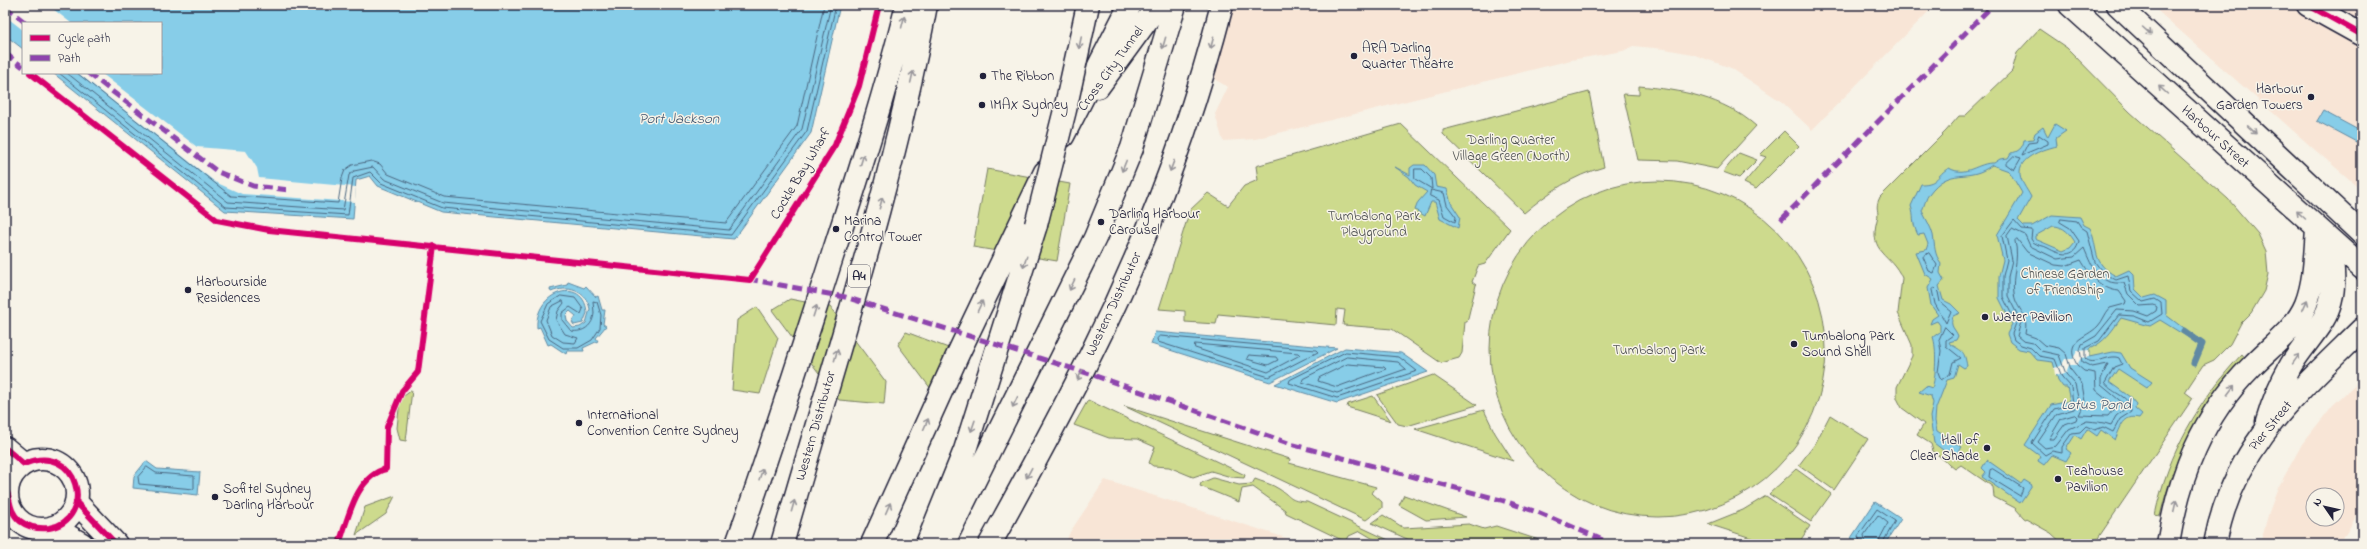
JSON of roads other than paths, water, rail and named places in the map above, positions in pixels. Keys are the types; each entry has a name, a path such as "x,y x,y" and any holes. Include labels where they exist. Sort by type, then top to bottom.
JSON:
{"main road":[{"path":"738,538 843,222 898,42 907,5"},
{"name":"Western Distributor","path":"782,544 888,179 916,60 926,5"},
{"path":"927,544 969,435 1036,225 1066,110 1088,5"},
{"path":"943,544 1095,238 1132,148 1175,5"},
{"name":"Western Distributor","path":"990,544 1093,351 1131,269 1183,136 1203,77 1222,5"},
{"name":"Harbour Street","path":"2070,5 2362,268"},
{"path":"2118,5 2362,234"},
{"path":"2308,5 2362,35"},
{"path":"872,544 987,292 1064,133 1129,7"},
{"name":"Cross City Tunnel","path":"1064,133 1154,11"},
{"path":"2340,212 2362,221"},
{"path":"2168,544 2179,486 2192,454 2220,404 2252,366 2296,321 2306,305 2312,284 2317,229"},
{"path":"2282,398 2292,364 2323,319 2328,307 2332,288 2332,267 2329,250 2317,229"},
{"name":"Pier Street","path":"2214,544 2234,483 2246,458 2265,429 2282,398 2362,329"},
{"path":"5,448 24,464"},
{"path":"44,458 63,465 75,481 76,502 72,513 64,521 53,527 42,529 31,527 20,521 13,513 8,502 6,490 13,475 24,464 44,458"},
{"path":"76,502 116,544"},
{"path":"53,527 82,544"}],"water":[{"name":"Port Jackson","path":"5,5 840,5 811,133 734,239 441,212 378,186 370,176 356,180 353,219 225,211 54,74 162,74 162,22 22,22 22,48 5,35"},
{"path":"2323,111 2362,132 2362,145 2317,121"},
{"name":"Lotus Pond","path":"2055,124 2066,131 2056,138 2057,146 2034,154 2021,166 2021,178 2031,197 2018,220 2024,226 2032,226 2052,215 2080,217 2084,225 2090,228 2099,261 2103,266 2116,276 2129,270 2134,275 2135,289 2144,298 2155,295 2166,301 2166,315 2191,334 2189,338 2160,320 2150,326 2121,318 2104,340 2089,349 2089,357 2113,352 2121,353 2130,368 2152,382 2147,388 2118,369 2109,382 2130,397 2136,404 2135,408 2142,414 2139,418 2134,417 2126,420 2121,426 2115,440 2101,430 2097,436 2087,429 2081,439 2075,435 2066,449 2071,453 2066,461 2052,455 2044,465 2038,461 2040,456 2025,445 2051,405 2070,401 2067,387 2063,387 2058,380 2053,362 2037,360 2029,351 2019,349 2010,342 2007,334 2012,324 1999,298 1999,276 2003,260 1997,235 2022,193 2009,171 1992,165 1983,171 1944,180 1929,194 1922,211 1930,226 1936,253 1941,263 1940,273 1944,280 1939,286 1943,300 1951,304 1960,313 1953,316 1952,320 1953,327 1958,336 1956,340 1949,342 1963,352 1967,366 1964,368 1958,364 1954,378 1947,380 1936,408 1935,421 1937,431 1962,447 1957,454 1951,450 1948,454 1934,443 1930,417 1933,403 1931,396 1919,392 1926,386 1932,388 1936,363 1933,337 1940,332 1940,325 1937,321 1930,324 1932,319 1938,315 1931,305 1928,288 1933,279 1925,274 1916,252 1926,250 1928,244 1924,234 1918,235 1911,206 1921,184 1927,184 1934,181 1949,168 1955,171 1966,171 1988,163 1994,163 2000,159 2008,158 2011,153 2020,149 2024,140 2033,139 2035,133 2043,127 2048,137","holes":["2053,226 2057,226 2066,231 2075,242 2070,248 2063,251 2035,239 2035,236"]},
{"path":"1414,165 1425,165 1434,175 1436,187 1447,189 1451,203 1460,217 1458,228 1440,219 1435,202 1431,202 1425,216 1415,210 1418,202 1427,192 1415,185 1409,177 1395,167 1410,175 1410,168"},
{"path":"568,282 584,288 586,286 596,297 598,296 602,310 605,310 603,324 606,326 596,338 598,341 583,348 584,351 567,351 566,354 551,344 548,345 540,327 537,328 538,315 543,304 560,292 570,291 578,294 584,301 587,313 583,323 574,325 572,322 576,316 570,311 566,315 567,321 573,328 580,327 586,323 590,309 585,297 570,289 551,292 550,289 567,285"},
{"path":"1155,332 1337,348 1270,382 1151,344"},
{"path":"1345,348 1401,353 1428,372 1337,403 1275,384"},
{"path":"1987,460 2021,484 2024,480 2032,485 2020,503 1982,477 1986,472 1982,468"},
{"path":"146,461 157,469 200,472 198,495 133,488 134,476"},
{"path":"1875,502 1901,519 1885,544 1860,544 1851,538"}],"waterway":[{"path":"2184,331 2202,344 2194,363"}],"place":[{"name":"ARA Darling Quarter Theatre","path":"1354,56"},
{"name":"The Ribbon","path":"983,76"},
{"name":"Harbour Garden Towers","path":"2311,97"},
{"name":"IMAX Sydney","path":"982,105"},
{"name":"Darling Harbour Carousel","path":"1101,222"},
{"name":"Marina Control Tower","path":"836,229"},
{"name":"Harbourside Residences","path":"188,290"},
{"name":"Water Pavilion","path":"1985,317"},
{"name":"Tumbalong Park Sound Shell","path":"1794,344"},
{"name":"International Convention Centre Sydney","path":"579,423"},
{"name":"Hall of Clear Shade","path":"1987,448"},
{"name":"Teahouse Pavilion","path":"2058,479"},
{"name":"Sofitel Sydney Darling Harbour","path":"215,497"}],"park label":[{"name":"Darling Quarter Village Green (North)","path":"1511,148"},
{"name":"Tumbalong Park Playground","path":"1374,224"},
{"name":"Chinese Garden of Friendship","path":"2065,282"},
{"name":"Tumbalong Park","path":"1659,350"}]}
